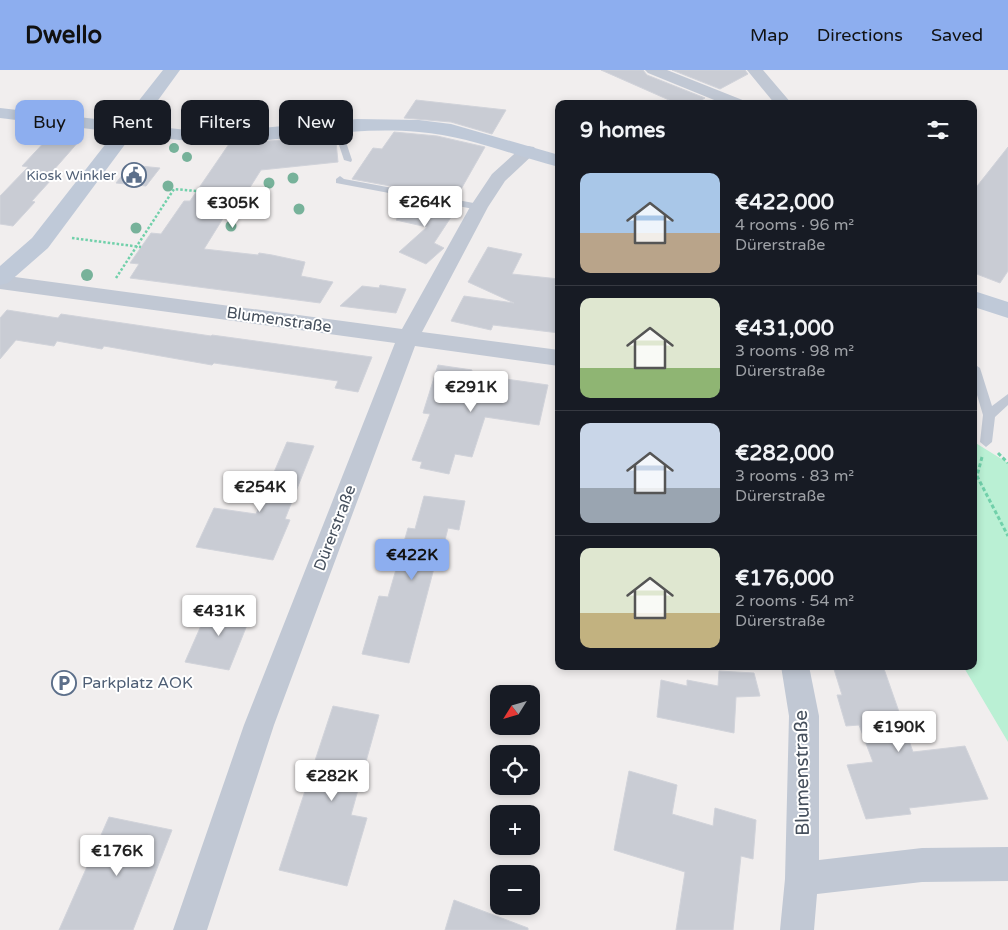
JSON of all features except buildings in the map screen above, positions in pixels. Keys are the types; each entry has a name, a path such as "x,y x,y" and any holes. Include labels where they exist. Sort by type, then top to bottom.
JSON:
{"street":[{"path":"148,100 172,70"},
{"path":"653,70 729,100"},
{"path":"755,70 781,100"},
{"path":"0,113 94,124"},
{"path":"353,126 388,123 427,127 490,140 555,161"},
{"path":"171,133 218,138 279,132"},
{"path":"0,278 40,243 115,145"},
{"name":"Dürerstraße","path":"190,930 259,725 408,337 479,207 498,178 528,151"},
{"name":"Blumenstraße","path":"0,282 555,357"},
{"path":"977,300 1008,310"},
{"name":"Blumenstraße","path":"796,670 804,716 802,880 797,930"},
{"path":"802,880 922,865 1008,864"}],"lane":[{"path":"343,145 348,160"},
{"path":"340,179 479,207"},
{"path":"977,377 989,415 986,442"},
{"path":"989,415 1008,398"}],"path":[{"path":"106,296 135,246 174,189 207,192"},
{"path":"71,238 141,247"},
{"path":"986,442 977,476 1008,536"}],"green space":[{"path":"977,444 1008,463 1008,742 965,670 977,670"}],"place":[{"name":"Kiosk Winkler","path":"134,175"},
{"name":"Parkplatz AOK","path":"64,683"}]}
